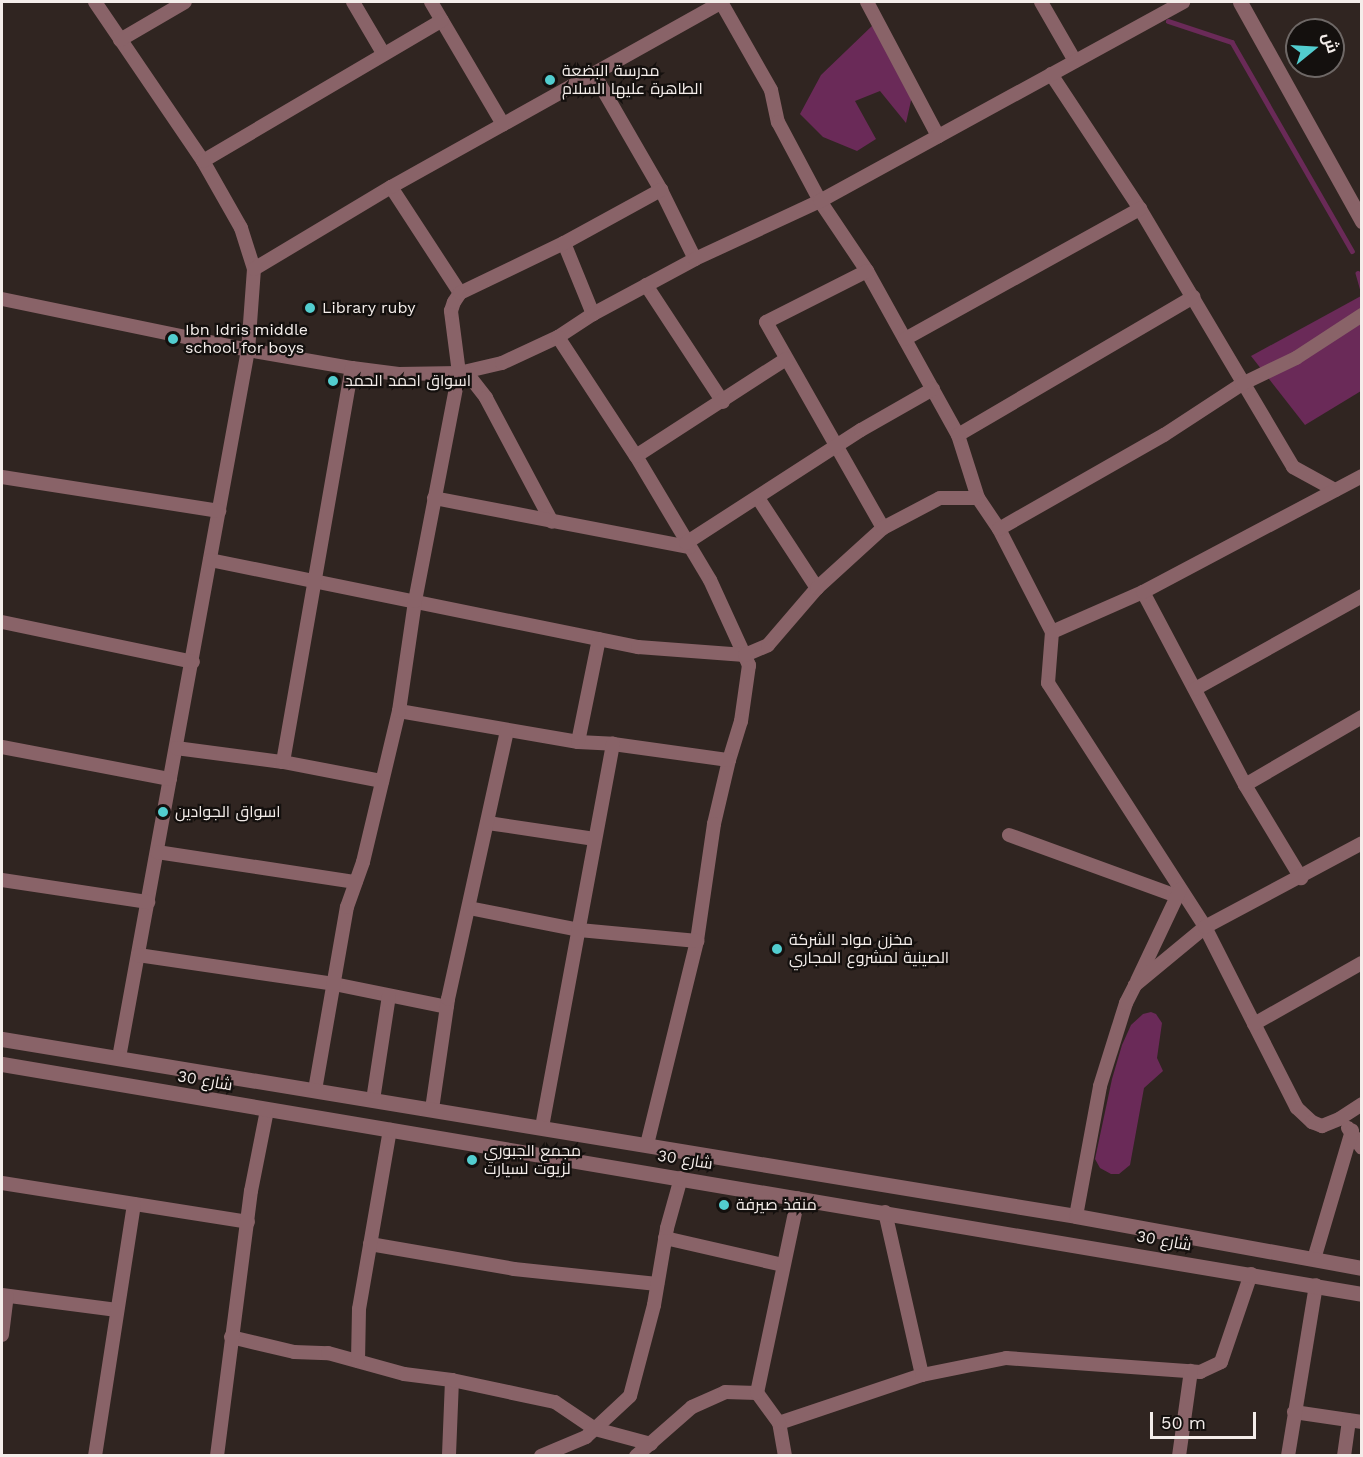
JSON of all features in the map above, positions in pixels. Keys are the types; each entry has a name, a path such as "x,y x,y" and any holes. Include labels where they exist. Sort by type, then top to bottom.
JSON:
{"street":[{"path":"95,2 203,161 241,228 254,269 248,350 193,662 119,1058"},
{"path":"120,40 185,2"},
{"path":"354,2 383,53"},
{"path":"431,2 503,124"},
{"path":"254,269 391,187 722,2 771,90 778,122 820,201 867,271 958,435 978,498 999,529 1052,632 1048,683 1179,892 1205,927 1297,1108 1312,1122 1322,1126 1339,1119 1362,1104"},
{"path":"867,2 938,136"},
{"path":"1041,2 1075,61"},
{"path":"2,299 248,350 352,368 399,374 462,372 502,363 558,337 593,314 695,259 820,201 1183,2"},
{"path":"1240,2 1362,221"},
{"path":"203,161 442,20"},
{"path":"594,74 661,190 695,259"},
{"path":"1051,74 1140,209 1293,467 1335,490"},
{"path":"391,187 460,294"},
{"path":"315,1090 347,907 356,882 399,711 415,601 434,498 462,372 451,311 460,294 564,243 661,190"},
{"path":"905,339 1140,209"},
{"path":"564,243 593,314"},
{"path":"867,271 766,322 883,528"},
{"path":"646,285 723,402"},
{"path":"958,435 1192,297"},
{"path":"999,529 1164,435 1242,384 1296,358 1362,315"},
{"path":"558,337 636,456 710,580 749,665 741,722 729,760 714,824 697,941 647,1145"},
{"path":"636,456 723,402 786,359"},
{"path":"283,762 352,368"},
{"path":"462,372 486,398 552,522"},
{"path":"434,498 552,522 688,545 861,430 933,389"},
{"path":"1052,632 1143,592 1362,476"},
{"path":"2,477 219,511"},
{"path":"758,498 817,588"},
{"path":"210,560 638,647 745,655 768,645 817,588 883,528 940,498 978,498"},
{"path":"1143,592 1245,785 1301,878"},
{"path":"1195,689 1362,596"},
{"path":"2,622 193,662"},
{"path":"578,742 599,639"},
{"path":"399,711 578,742 612,744 729,760"},
{"path":"1245,785 1362,717"},
{"path":"432,1109 447,1007 507,730"},
{"path":"542,1127 612,744"},
{"path":"2,747 170,779"},
{"path":"176,748 283,762 382,781"},
{"path":"488,823 595,839"},
{"path":"1009,834 1179,892"},
{"path":"1135,985 1205,927 1301,878 1362,843"},
{"path":"157,852 356,882"},
{"path":"2,880 148,902"},
{"path":"1076,1216 1100,1086 1126,1003 1179,892"},
{"path":"469,908 579,930 697,941"},
{"path":"138,955 334,984 447,1007"},
{"path":"1254,1024 1362,963"},
{"path":"373,1100 389,996"},
{"name":"شارع 30","path":"2,1039 1076,1216 1362,1268"},
{"name":"شارع 30","path":"2,1064 1362,1294"},
{"path":"217,1455 231,1337 267,1110"},
{"path":"1339,1119 1352,1131 1362,1148"},
{"path":"358,1361 359,1309 390,1130"},
{"path":"1314,1260 1352,1131"},
{"path":"541,1455 586,1437 630,1396 657,1284 665,1238 681,1178"},
{"path":"2,1183 248,1222"},
{"path":"785,1455 779,1423 757,1393 798,1198"},
{"path":"94,1455 134,1204"},
{"path":"1033,1237 1040,1233 1044,1222 1040,1210"},
{"path":"885,1212 922,1374"},
{"path":"1094,1248 1089,1236 1093,1225 1099,1221"},
{"path":"665,1238 783,1265"},
{"path":"370,1244 514,1269 657,1284"},
{"path":"779,1423 922,1374 1006,1358 1200,1372 1221,1362 1251,1274"},
{"path":"1288,1455 1316,1285"},
{"path":"2,1335 4,1296 117,1310"},
{"path":"231,1337 294,1352 328,1353 404,1374 452,1380 555,1402 595,1429 651,1444"},
{"path":"1179,1455 1191,1371"},
{"path":"448,1455 452,1380"},
{"path":"636,1455 692,1407 725,1392 757,1393"},
{"path":"1294,1412 1355,1421 1344,1455"}],"shaded area":[{"path":"873,25 914,87 906,123 880,91 855,101 876,139 857,151 823,137 800,114 821,75"},
{"path":"1361,296 1361,391 1305,425 1251,356"},
{"path":"1151,1012 1156,1014 1162,1023 1157,1058 1163,1071 1144,1088 1130,1165 1119,1174 1111,1174 1100,1168 1095,1159 1112,1079 1122,1045 1131,1025 1143,1014"}],"waterway":[{"path":"1168,21 1232,42 1352,251"},
{"path":"1358,273 1362,287"}],"place":[{"name":"مدرسة البضعة الطاهرة عليها السلام","path":"550,80"},
{"name":"Library ruby","path":"310,308"},
{"name":"Ibn Idris middle school for boys","path":"173,339"},
{"name":"اسواق احمد الحمد","path":"333,381"},
{"name":"اسواق الجوادين","path":"163,812"},
{"name":"مخزن مواد الشركة الصينية لمشروع المجاري","path":"777,949"},
{"name":"مجمع الجبوري لزيوت لسيارت","path":"472,1160"},
{"name":"منفذ صيرفة","path":"724,1205"}]}
